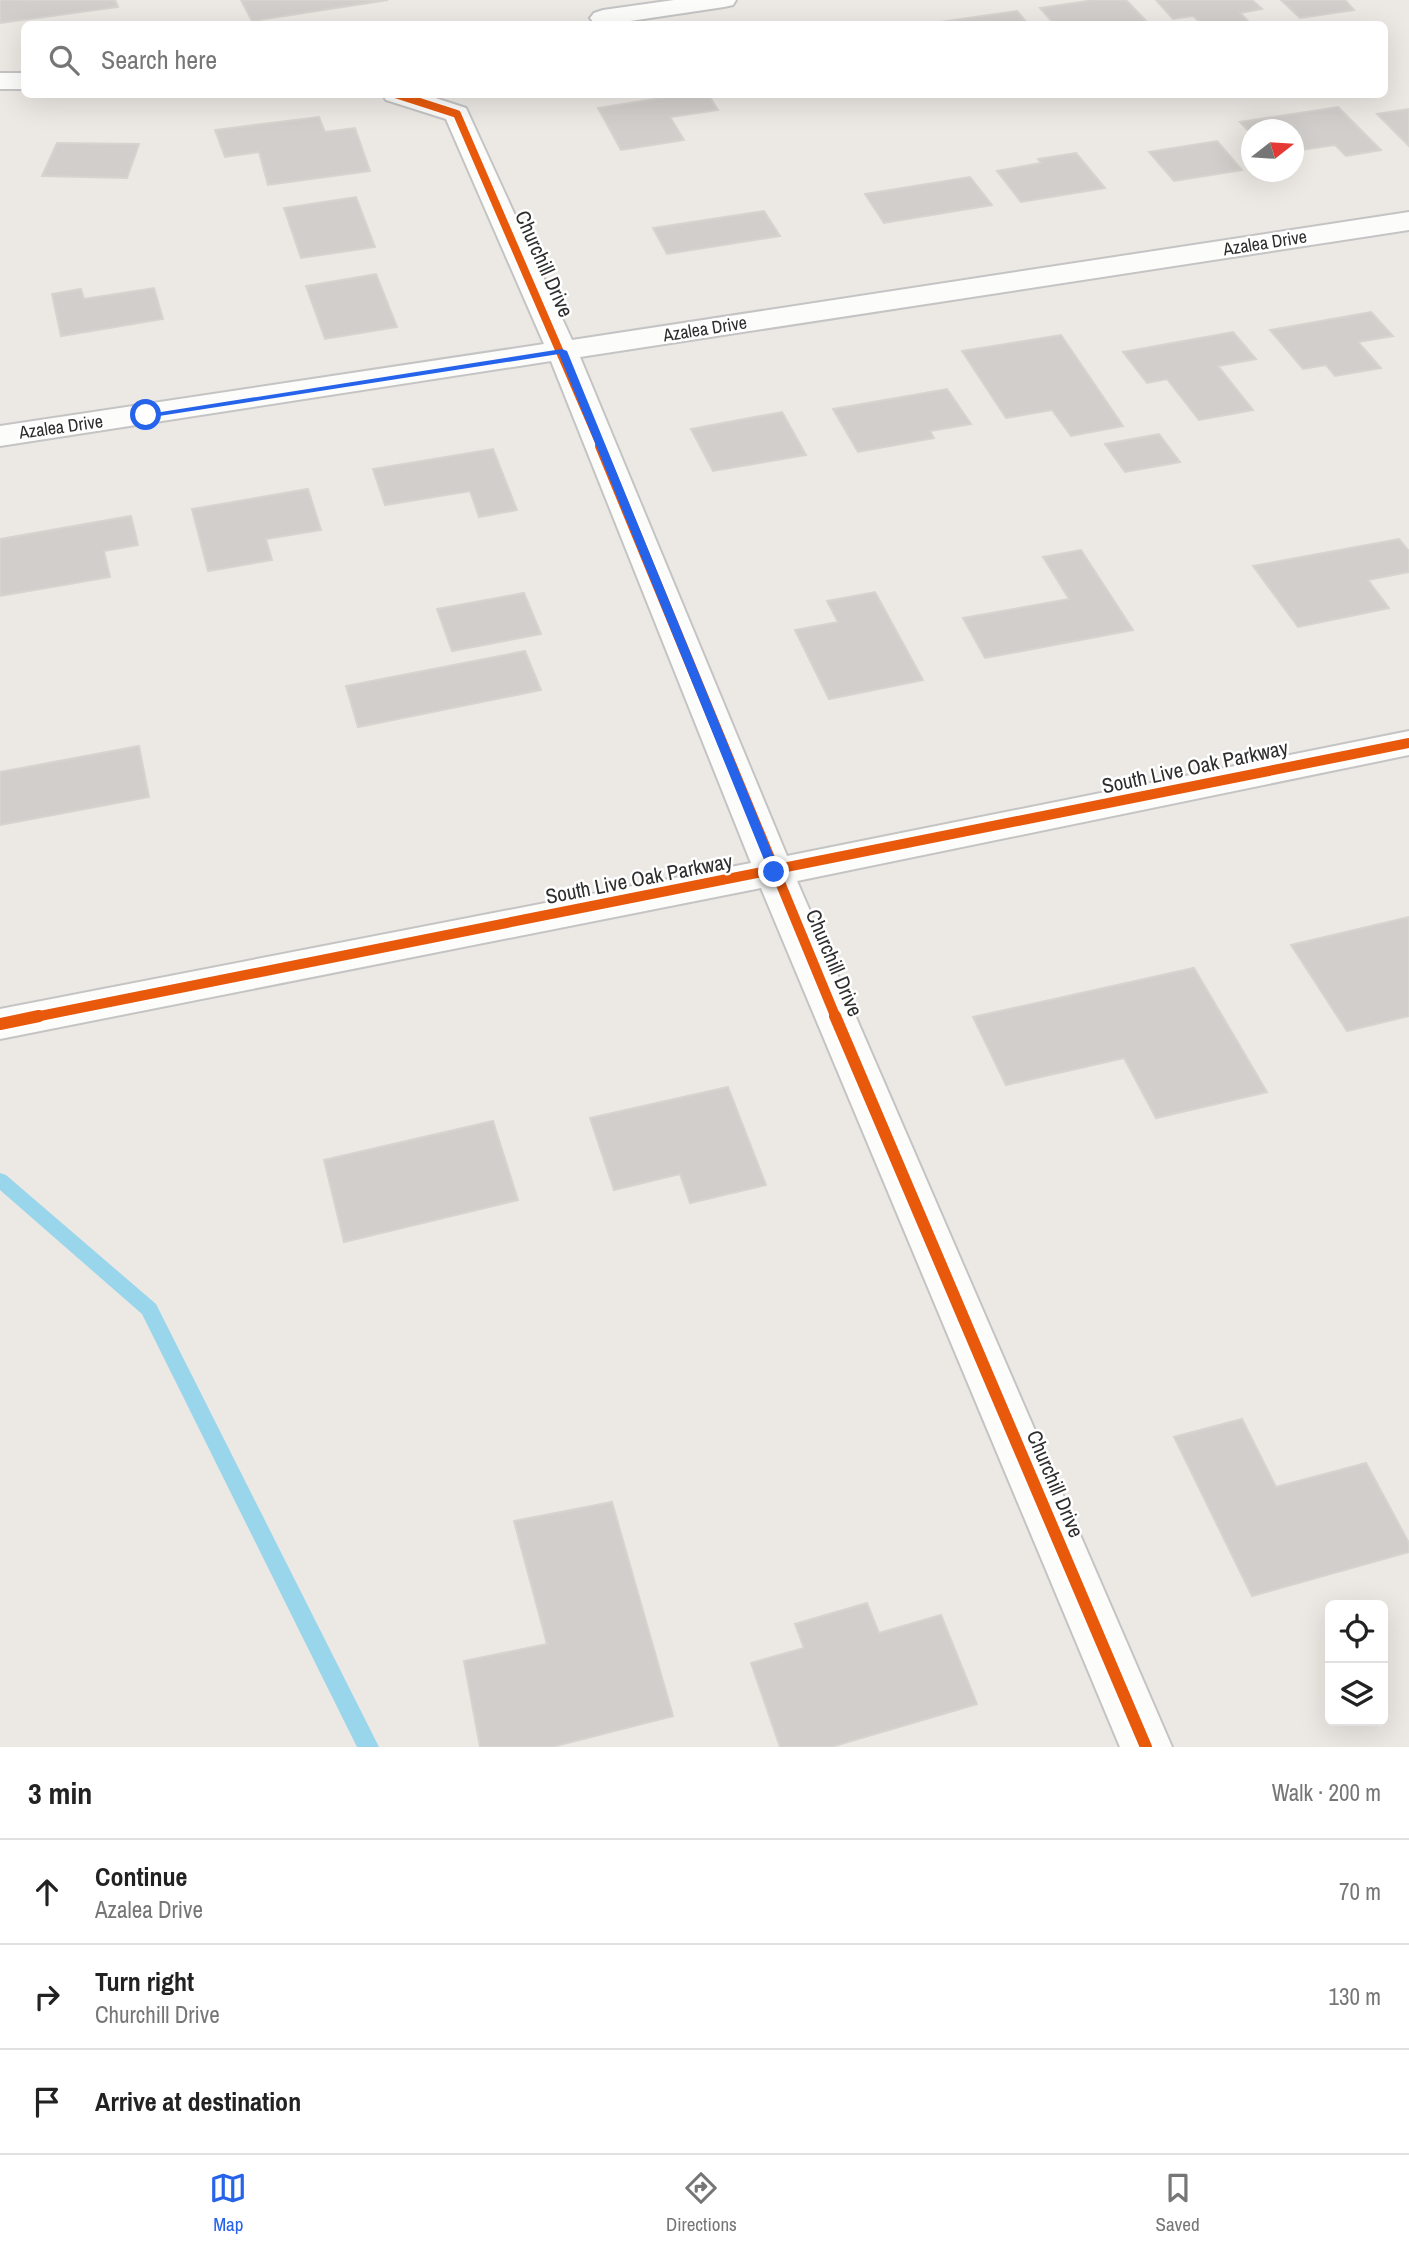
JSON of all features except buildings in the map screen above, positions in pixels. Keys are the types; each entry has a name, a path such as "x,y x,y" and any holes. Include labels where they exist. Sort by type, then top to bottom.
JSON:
{"street":[{"path":"603,18 724,0"},
{"path":"0,81 21,81"},
{"name":"Churchill Drive","path":"407,98 457,114 562,351 774,872 1146,1747"},
{"name":"Azalea Drive","path":"0,436 1409,221"},
{"name":"South Live Oak Parkway","path":"0,1024 774,872 1409,743"}],"waterway":[{"path":"0,1180 149,1309 368,1747"}],"cycle path":[{"path":"407,98 457,114 562,351 774,872 1146,1747"},
{"path":"0,1024 774,872 1409,743"}],"route":[{"path":"146,415 562,351 774,872"}]}
